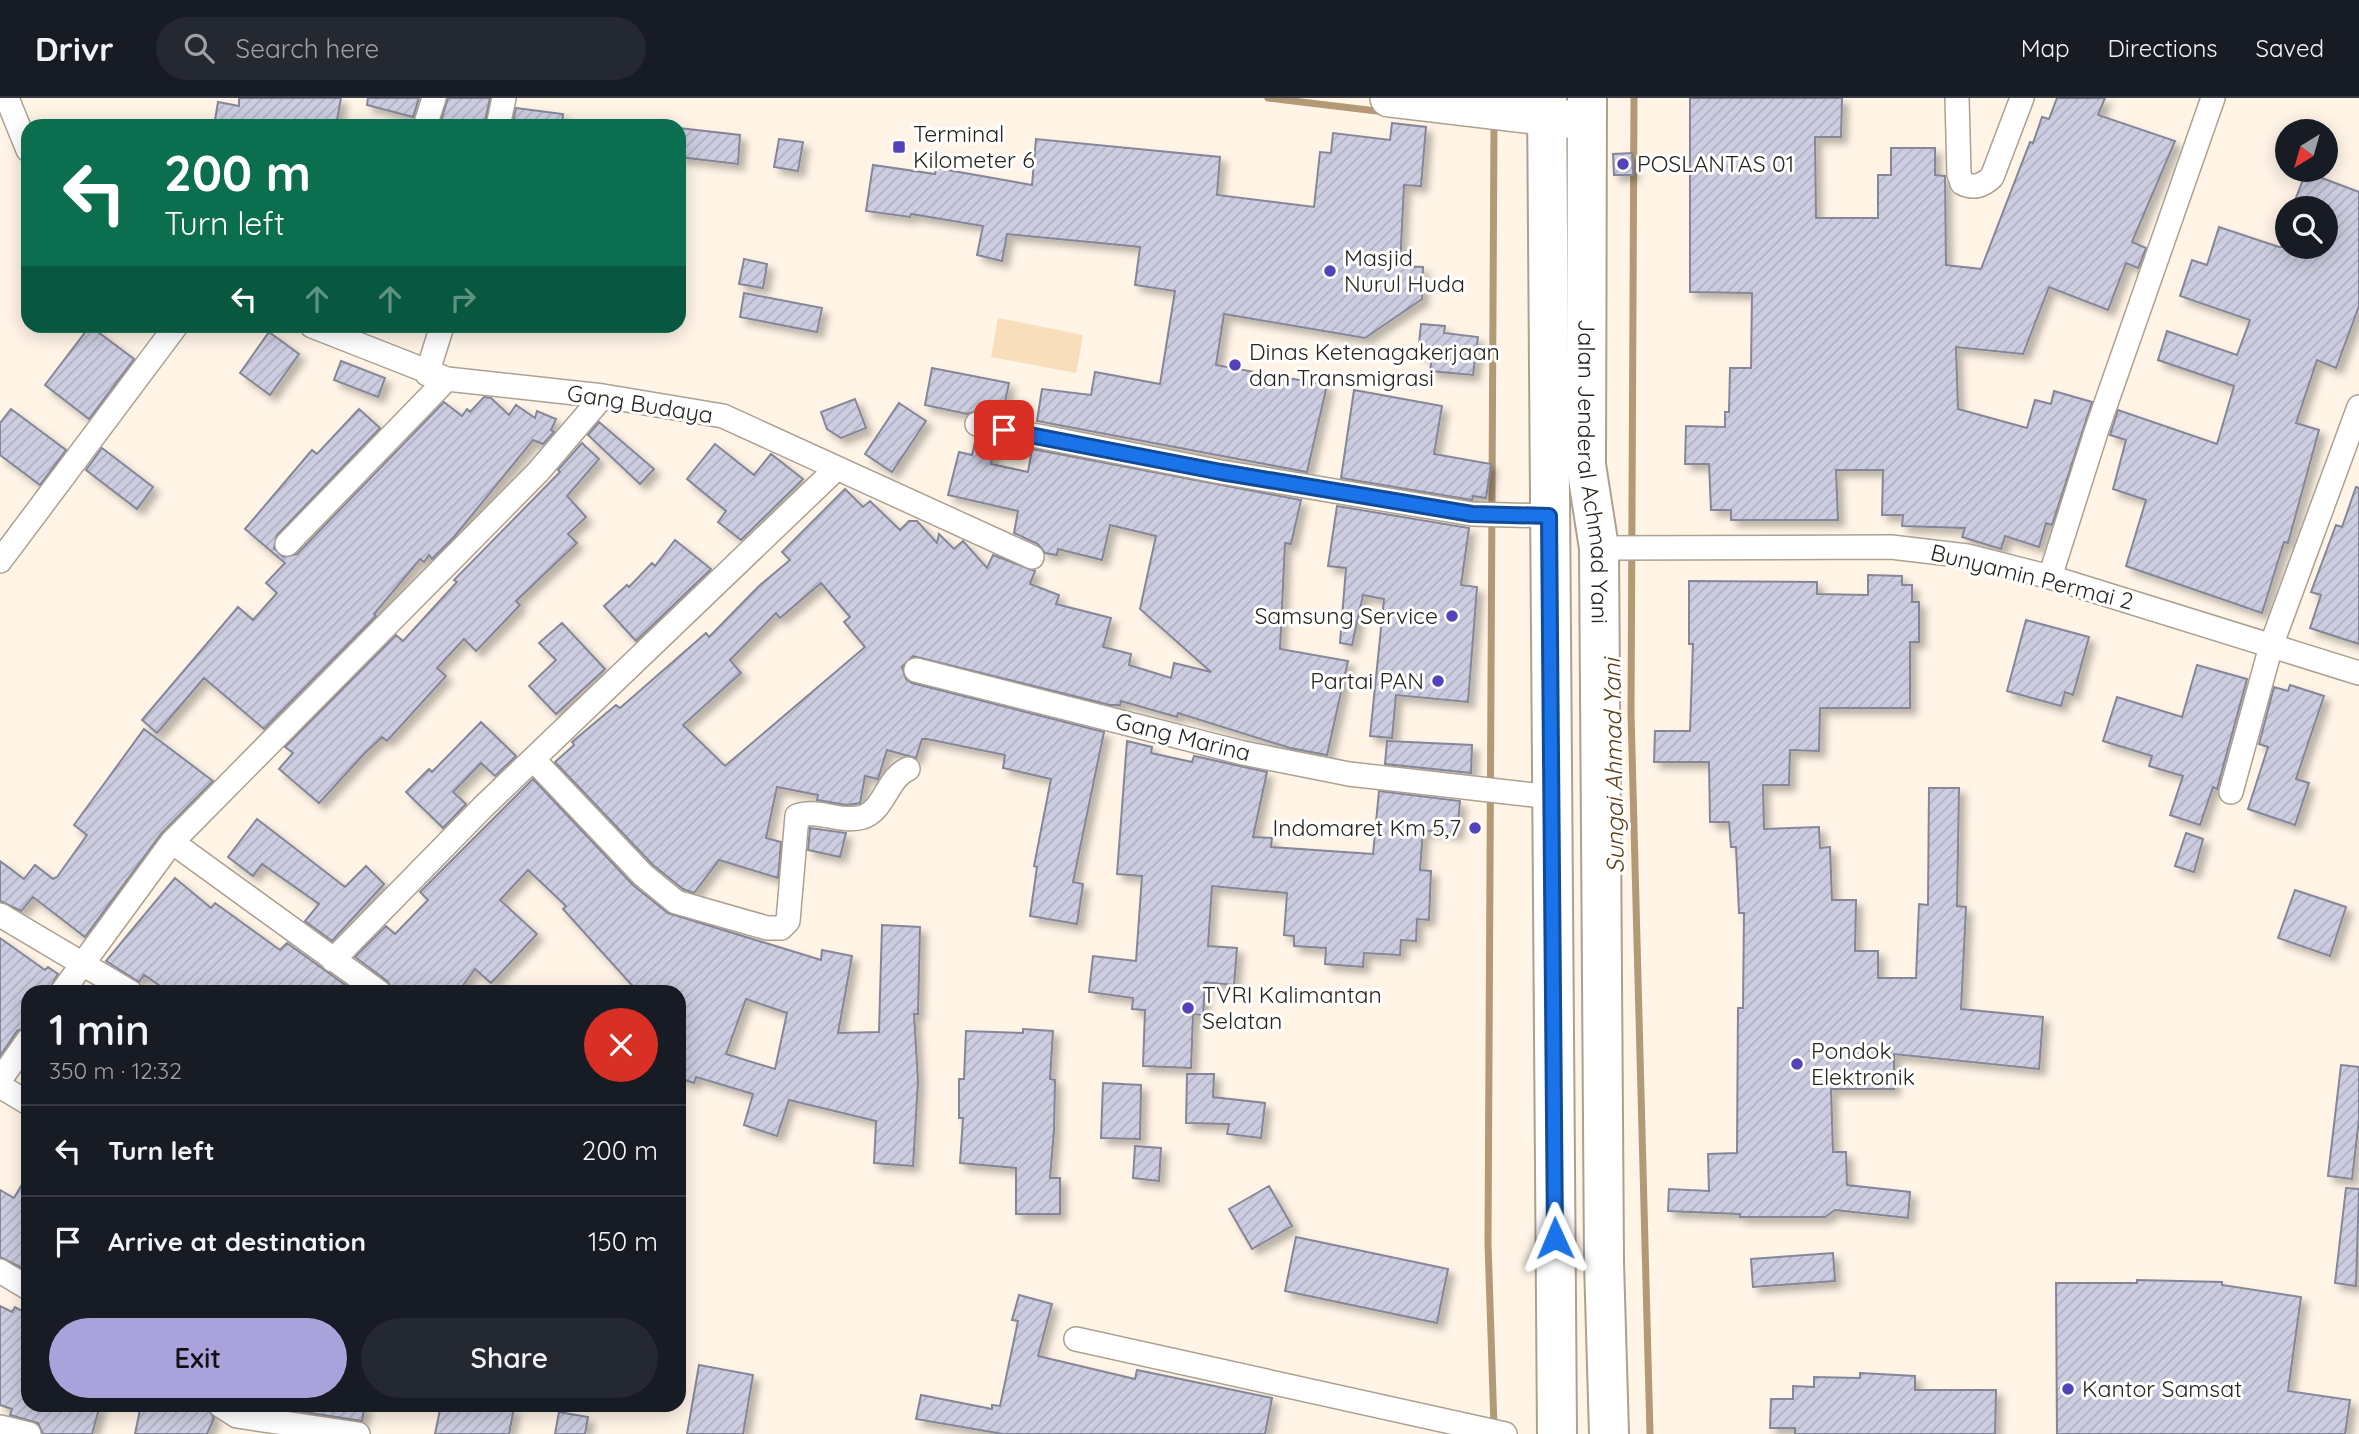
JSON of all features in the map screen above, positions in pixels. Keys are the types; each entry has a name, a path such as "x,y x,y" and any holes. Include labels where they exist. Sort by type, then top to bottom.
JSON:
{"highway":[{"name":"Jalan Jenderal Achmad Yani","path":"1537,108 1549,516 1557,1434"},
{"name":"Jalan Jenderal Achmad Yani","path":"1587,110 1586,465 1610,549 1602,935 1604,1262 1609,1434"},
{"path":"1554,938 1602,935"},
{"path":"1553,986 1602,984"}],"main road":[{"path":"1389,98 1474,109 1587,110"}],"street":[{"path":"7,98 21,133"},
{"path":"427,119 434,98"},
{"path":"500,119 504,98"},
{"path":"1957,98 1959,174 1962,183 1969,186 1985,183 1992,177 2022,98"},
{"path":"2050,577 2097,429 2213,98"},
{"path":"0,561 171,333"},
{"name":"Gang Budaya","path":"329,333 437,377 603,396 723,416 1032,557"},
{"path":"287,544 437,377 441,333"},
{"path":"67,985 172,842 538,472 603,396"},
{"path":"2231,792 2272,646 2359,407"},
{"path":"977,424 1221,472 1472,514 1549,516"},
{"path":"333,960 533,759 837,468"},
{"name":"Bunyamin Permai 2","path":"1610,549 1891,547 1933,550 2050,577 2359,673"},
{"name":"Gang Marina","path":"916,670 1243,753 1349,774 1551,797"},
{"path":"533,759 661,892 690,908 767,929 780,928 788,921 797,816 861,818 876,807 895,779 908,769"},
{"path":"172,842 369,985"},
{"path":"0,915 119,985"},
{"path":"0,1080 21,1050"},
{"path":"0,1086 21,1099"},
{"path":"0,1270 21,1283"},
{"path":"1076,1339 1505,1434"},
{"path":"232,1415 358,1434"},
{"path":"0,1427 29,1434"}],"shaded area":[{"path":"998,318 1083,335 1076,373 991,357"}],"building":[{"path":"239,98 341,98 337,119 215,119 218,102 239,106"},
{"path":"368,98 419,98 413,117 367,105"},
{"path":"448,98 490,98 486,119 442,119"},
{"path":"1690,98 1842,98 1841,137 1815,137 1816,218 1878,218 1878,175 1891,175 1891,148 1935,148 1935,175 1945,176 1946,265 1981,269 2030,142 2033,143 2042,117 2049,119 2057,98 2105,98 2098,115 2175,141 2132,242 2146,248 2141,261 2138,268 2126,263 2108,310 2049,287 2023,354 1956,347 1958,409 2027,428 2035,400 2051,404 2054,391 2092,402 2052,525 2046,523 2039,547 2005,536 2001,549 1962,537 1965,528 1902,526 1903,515 1882,515 1883,470 1836,470 1838,520 1731,520 1731,510 1711,510 1709,464 1685,464 1686,426 1725,427 1725,412 1729,412 1730,368 1751,368 1752,293 1690,292"},
{"path":"516,108 563,114 563,119 514,119"},
{"path":"1392,123 1426,127 1421,186 1404,185 1400,266 1423,267 1422,299 1365,338 1224,314 1216,365 1327,385 1307,472 1037,421 1042,389 1091,395 1095,372 1160,384 1175,291 1135,285 1140,247 1007,234 1002,261 977,255 983,226 911,214 910,217 866,211 873,165 935,174 936,168 1032,185 1036,139 1220,157 1217,195 1314,207 1320,152 1331,153 1333,133 1390,140"},
{"path":"686,129 740,135 738,164 686,158"},
{"path":"779,139 803,142 798,171 774,167"},
{"name":"POSLANTAS 01","path":"1632,153 1633,175 1614,175 1613,154"},
{"path":"2302,182 2332,182 2359,192 2359,306 2336,368 2317,360 2296,423 2319,430 2288,543 2284,542 2262,613 2126,566 2146,500 2113,489 2126,440 2110,435 2118,410 2217,444 2234,386 2158,360 2167,331 2237,355 2250,320 2180,296 2192,260 2207,265 2219,227 2275,246 2275,259 2338,259 2338,196 2297,196"},
{"path":"744,259 767,264 763,288 739,284"},
{"path":"744,293 822,308 817,332 740,317"},
{"path":"1421,324 1445,326 1444,333 1478,337 1473,375 1430,371 1432,356 1418,354"},
{"path":"85,333 99,333 134,359 89,419 45,385"},
{"path":"268,333 299,354 270,395 240,373"},
{"path":"341,361 385,378 378,397 334,380"},
{"path":"932,368 1009,383 1002,415 979,410 967,414 925,405"},
{"path":"1354,390 1442,406 1434,454 1491,464 1486,498 1473,496 1472,500 1341,478"},
{"path":"484,397 491,398 509,415 516,405 535,418 537,411 556,419 551,430 554,432 543,444 533,440 454,537 432,559 429,555 424,562 420,559 374,614 376,616 264,729 204,678 157,733 142,720 238,607 253,620 277,593 266,583 285,563 245,529 312,450 317,454 359,409 380,428 277,535 274,548 283,557 297,554 444,402 462,416 467,409 470,412"},
{"path":"855,399 866,428 841,438 827,429 821,412"},
{"path":"899,403 926,421 892,472 865,454"},
{"path":"11,409 66,450 40,485 0,455 0,423"},
{"path":"599,422 654,469 640,484 588,435"},
{"path":"976,438 996,442 991,464 1028,472 1032,449 1301,500 1291,544 1285,543 1280,649 1348,661 1327,755 1290,748 1178,713 1177,717 1121,701 1120,705 1110,705 913,656 902,667 906,679 912,683 1104,732 1073,882 1083,884 1077,924 1030,916 1037,867 1034,866 1051,779 1003,768 1005,755 927,739 922,739 916,758 887,750 878,779 865,776 860,803 847,805 817,800 818,795 777,787 766,838 781,842 778,878 719,860 694,893 683,889 653,865 555,762 574,745 572,742 616,705 620,708 706,633 709,637 759,586 790,560 782,552 845,489 863,507 870,501 900,530 909,521 917,521 937,543 939,534 954,549 963,541 987,568 993,555 1035,571 1030,584 1059,595 1056,604 1111,618 1103,647 1131,654 1129,665 1171,678 1174,663 1211,672 1140,609 1156,536 1110,525 1102,560 1058,549 1057,555 1045,553 1038,544 1014,533 1018,511 948,495 959,452 972,455","holes":["821,583 850,617 844,622 865,647 725,766 683,725 741,673 730,660 776,613 780,618"]},
{"path":"582,443 599,459 567,496 586,517 568,534 577,543 516,601 520,605 476,651 464,639 437,668 446,676 387,741 382,737 319,803 279,769 293,753 285,747 396,635 403,641 457,582 454,580 560,472 558,470"},
{"path":"715,444 754,475 771,454 803,479 741,540 718,522 726,511 687,479"},
{"path":"102,448 153,487 137,509 86,470"},
{"path":"2356,487 2359,488 2359,644 2310,628 2321,595 2311,592 2336,525 2342,527"},
{"path":"1337,506 1469,528 1461,585 1477,587 1468,702 1396,695 1392,738 1370,736 1384,599 1363,595 1352,645 1340,643 1346,568 1328,566"},
{"path":"675,540 711,569 636,641 604,606 627,585 629,587 652,563 655,566"},
{"path":"1868,575 1902,576 1902,585 1912,585 1912,602 1919,602 1919,642 1910,642 1910,708 1820,708 1819,751 1790,750 1789,785 1763,785 1764,829 1819,827 1820,848 1830,847 1832,900 1856,900 1855,951 1878,951 1878,978 1916,978 1919,904 1928,905 1929,788 1959,788 1957,906 1966,907 1961,1009 2043,1017 2039,1069 1894,1054 1894,1089 1831,1089 1833,1152 1846,1152 1847,1185 1910,1192 1908,1218 1835,1210 1825,1217 1740,1217 1740,1214 1668,1211 1669,1189 1709,1191 1708,1154 1737,1153 1738,1008 1743,1008 1744,913 1739,913 1736,847 1731,847 1729,822 1710,822 1709,762 1654,762 1655,731 1690,731 1693,644 1689,644 1689,581 1817,582 1817,594 1868,595"},
{"path":"2026,620 2089,637 2073,695 2065,692 2061,706 2007,691"},
{"path":"562,623 605,669 556,714 529,686 556,660 539,643"},
{"path":"2197,665 2247,679 2217,789 2213,787 2200,825 2170,815 2183,776 2149,766 2152,756 2103,741 2117,697 2182,717"},
{"path":"2290,685 2324,696 2296,779 2309,783 2295,825 2248,809 2268,747 2259,744 2274,687 2288,691"},
{"path":"481,722 516,756 495,776 481,763 453,792 466,804 443,828 406,792 429,769 432,772"},
{"path":"144,729 213,781 161,834 85,937 33,897 21,911 0,901 0,861 24,879 35,865 53,879 57,877 87,835 74,825"},
{"path":"1127,741 1152,747 1151,753 1192,762 1194,756 1267,772 1253,837 1272,838 1271,847 1373,854 1379,791 1460,801 1457,834 1423,830 1420,870 1431,871 1429,920 1417,919 1416,941 1401,940 1400,955 1364,953 1363,967 1325,964 1326,948 1294,946 1294,936 1284,935 1287,893 1212,886 1208,946 1237,948 1234,985 1205,982 1203,1015 1193,1014 1191,1068 1143,1066 1145,1010 1132,1009 1133,998 1089,992 1093,956 1136,961 1142,876 1117,874"},
{"path":"1387,741 1472,745 1471,773 1385,764"},
{"path":"533,779 633,885 668,913 821,960 822,950 852,956 838,1033 879,1032 882,925 920,927 918,1014 914,1014 918,1081 913,1166 874,1163 876,1121 789,1100 777,1136 744,1125 753,1094 696,1077 694,1083 686,1080 686,985 632,985 563,909 566,906 528,870 500,900 537,934 491,983 475,969 463,985 390,985 355,957 386,926 395,934 428,900 420,892","holes":["746,999 787,1013 775,1069 726,1054"]},
{"path":"257,819 345,887 366,866 384,884 332,941 305,921 319,904 262,864 253,876 228,857"},
{"path":"810,828 846,833 840,857 808,850"},
{"path":"2186,833 2203,839 2194,872 2175,866"},
{"path":"175,878 211,908 215,903 280,950 287,943 345,985 159,985 144,975 139,982 106,961"},
{"path":"2295,890 2346,907 2330,956 2278,938"},
{"path":"0,938 45,970 48,967 58,974 52,985 21,985 21,1029 0,1056"},
{"path":"1023,1029 1053,1031 1050,1079 1055,1080 1054,1130 1050,1178 1060,1178 1060,1214 1016,1214 1016,1168 960,1163 963,1118 959,1118 959,1079 964,1079 966,1031 1023,1033"},
{"path":"2341,1065 2359,1067 2359,1119 2352,1179 2328,1176"},
{"path":"1187,1074 1214,1074 1213,1097 1265,1103 1261,1138 1227,1134 1229,1124 1186,1123"},
{"path":"1103,1083 1141,1085 1140,1139 1101,1138"},
{"path":"1135,1146 1161,1148 1159,1181 1133,1178"},
{"path":"21,1186 21,1268 0,1257 0,1190 14,1198"},
{"path":"1269,1186 1292,1226 1252,1249 1229,1209"},
{"path":"2346,1188 2359,1189 2356,1286 2335,1283"},
{"path":"1296,1237 1448,1269 1437,1323 1285,1291"},
{"path":"1833,1253 1835,1281 1753,1287 1751,1259"},
{"path":"2137,1280 2222,1282 2222,1285 2301,1297 2288,1391 2350,1400 2345,1434 2057,1434 2056,1283 2137,1283"},
{"path":"1019,1295 1052,1304 1038,1356 1135,1379 1137,1370 1272,1398 1265,1434 1003,1434 916,1419 921,1395 992,1409 992,1405 1000,1406 1018,1321 1012,1320"},
{"path":"0,1306 12,1312 15,1307 21,1310 21,1412 98,1412 92,1434 43,1434 38,1423 10,1415 12,1409 0,1405"},
{"path":"699,1365 753,1375 743,1434 687,1434"},
{"path":"1860,1373 1915,1376 1915,1390 1996,1390 1995,1434 1795,1434 1795,1428 1770,1428 1771,1399 1793,1399 1793,1386 1814,1387 1814,1377 1860,1378"},
{"path":"140,1412 210,1412 214,1418 207,1434 135,1434"},
{"path":"304,1412 364,1412 362,1421"},
{"path":"440,1412 513,1412 509,1434 435,1434"},
{"path":"559,1412 588,1417 585,1434 555,1434"}],"waterway":[{"path":"1268,98 1385,112"},
{"name":"Sungai Ahmad Yani","path":"1634,98 1631,713 1650,1434"},
{"name":"Sungai Ahmad Yani","path":"1494,120 1488,1243 1494,1427"}],"place":[{"name":"Terminal Kilometer 6","path":"899,147"},
{"name":"POSLANTAS 01","path":"1623,164"},
{"name":"Masjid Nurul Huda","path":"1330,271"},
{"name":"Dinas Ketenagakerjaan dan Transmigrasi","path":"1235,365"},
{"name":"Samsung Service","path":"1452,616"},
{"name":"Partai PAN","path":"1438,681"},
{"name":"Indomaret Km 5,7","path":"1475,828"},
{"name":"TVRI Kalimantan Selatan","path":"1188,1008"},
{"name":"Pondok Elektronik","path":"1797,1064"},
{"name":"Kantor Samsat","path":"2068,1389"}],"route":[{"path":"1004,430 1221,472 1472,514 1549,516 1555,1238"}]}
